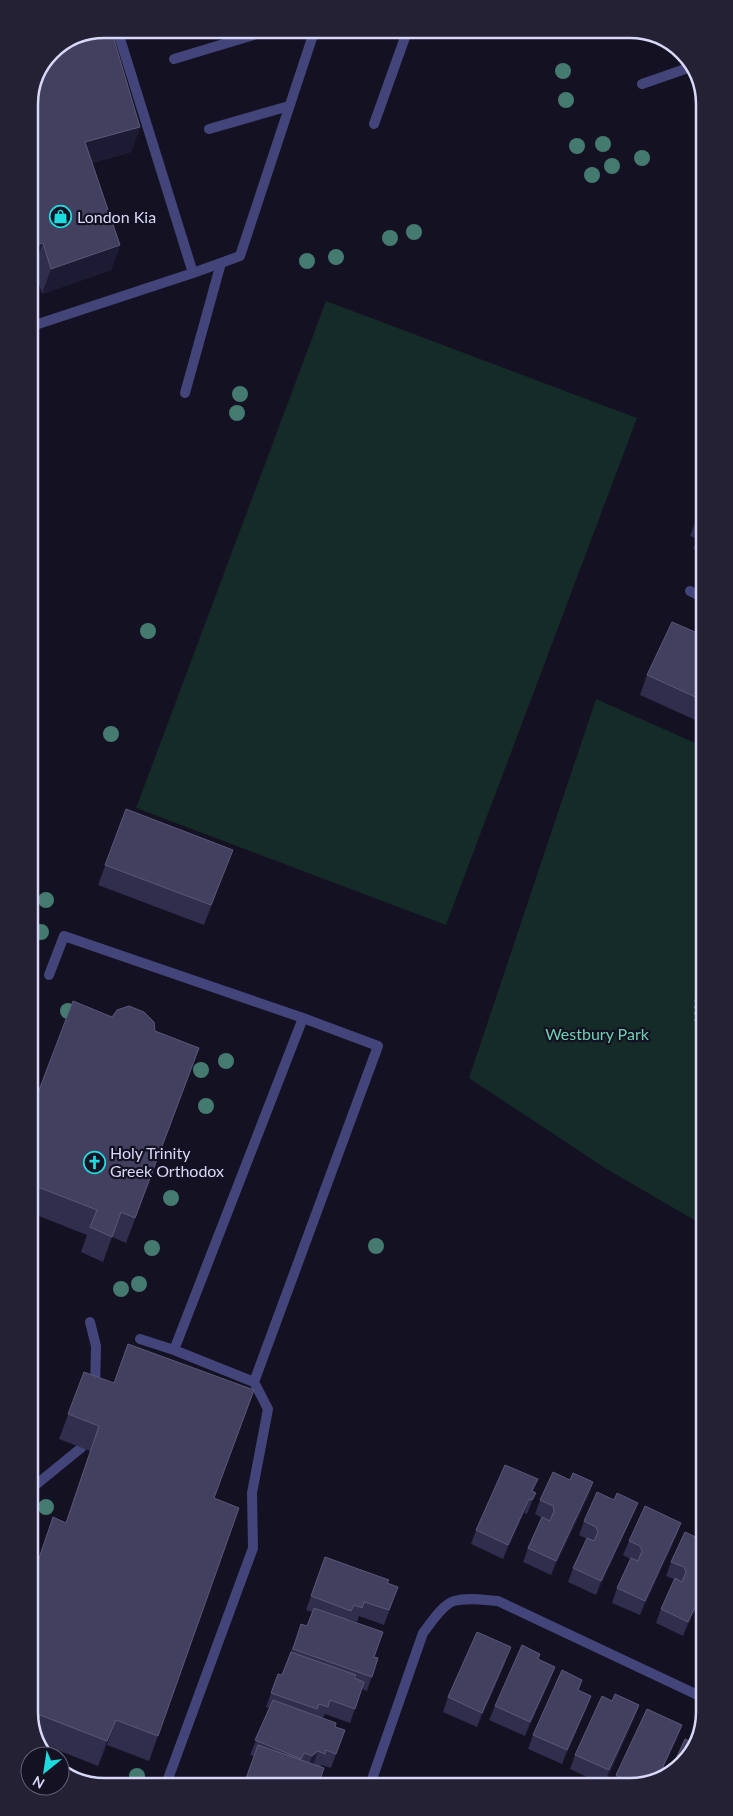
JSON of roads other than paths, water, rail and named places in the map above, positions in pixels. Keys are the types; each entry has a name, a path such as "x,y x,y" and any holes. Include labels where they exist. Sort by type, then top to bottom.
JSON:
{"lane":[{"path":"120,38 193,274"},
{"path":"174,59 243,38"},
{"path":"38,324 193,274 240,256 312,38"},
{"path":"374,124 405,38"},
{"path":"642,84 685,69"},
{"path":"209,129 290,106"},
{"path":"185,394 222,263"},
{"path":"690,592 696,594"},
{"path":"49,975 64,936 303,1018 378,1046 254,1382"},
{"path":"174,1350 303,1018"},
{"path":"90,1322 96,1346 95,1404"},
{"path":"140,1339 174,1350 254,1382 268,1409 252,1493 253,1548 168,1778"},
{"path":"38,1483 81,1448"},
{"path":"372,1778 423,1633 438,1614 452,1602 476,1599 498,1601 696,1694"}],"place":[{"name":"London Kia","path":"61,217"},
{"name":"Holy Trinity Greek Orthodox","path":"94,1162"}],"park label":[{"name":"Westbury Park","path":"597,1034"}]}
